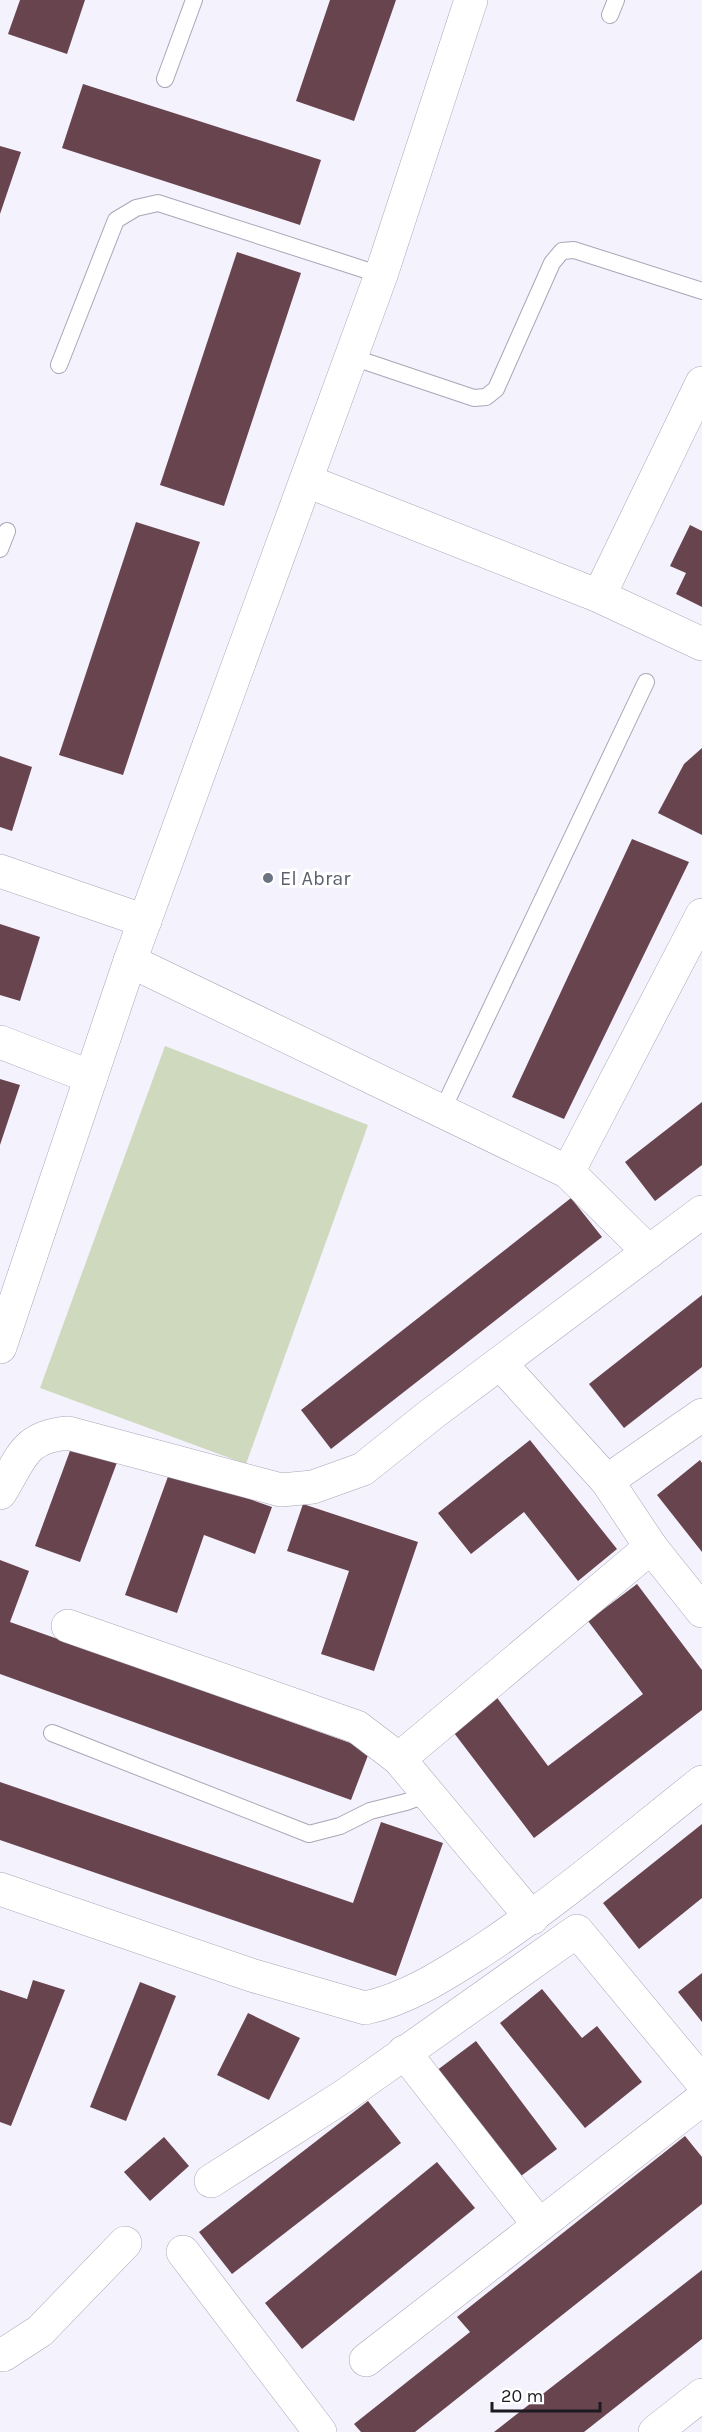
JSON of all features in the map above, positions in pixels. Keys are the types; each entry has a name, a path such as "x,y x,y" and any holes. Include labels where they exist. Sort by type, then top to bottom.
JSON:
{"street":[{"path":"0,1347 130,961 381,275 471,0"},
{"path":"599,596 701,385"},
{"path":"307,482 599,596 702,644"},
{"path":"0,871 145,921"},
{"path":"568,1172 702,915"},
{"path":"130,961 568,1172 649,1252"},
{"path":"0,1042 91,1077"},
{"path":"0,1492 27,1448 37,1439 68,1433 281,1490 313,1487 363,1468 702,1212"},
{"path":"500,1363 607,1481 651,1547 702,1611"},
{"path":"607,1481 702,1415"},
{"path":"399,1759 651,1547"},
{"path":"68,1626 357,1727 399,1759 532,1918"},
{"path":"0,1889 250,1975 365,2008 384,2004 439,1979 532,1918 702,1782"},
{"path":"211,2181 344,2096 577,1931 702,2082"},
{"path":"404,2052 538,2225"},
{"path":"366,2360 702,2099"},
{"path":"0,2354 3,2355 40,2331 125,2243"},
{"path":"183,2252 320,2432"},
{"path":"655,2432 702,2395"}],"lane":[{"path":"165,79 194,0"},
{"path":"59,365 116,220 136,208 158,203 381,275"},
{"path":"352,357 474,398 486,397 496,389 552,263 562,251 574,250 702,291"},
{"path":"0,549 7,531"},
{"path":"442,1111 646,682"},
{"path":"52,1733 309,1833 340,1826 370,1811 428,1794"}],"green space":[{"path":"165,1046 368,1125 246,1464 40,1388"}],"building":[{"path":"20,0 85,0 67,54 8,34"},
{"path":"330,0 396,0 354,121 296,101"},
{"path":"83,84 321,160 300,225 62,148"},
{"path":"0,146 21,152 0,214"},
{"path":"237,252 301,273 224,506 160,485"},
{"path":"136,522 200,542 123,775 59,755"},
{"path":"690,525 702,531 702,607 676,594 686,573 670,566"},
{"path":"702,748 702,835 658,813 684,764"},
{"path":"0,756 32,767 12,831 0,827"},
{"path":"632,839 689,862 564,1119 512,1097"},
{"path":"0,924 40,937 20,1001 0,995"},
{"path":"0,1079 20,1085 0,1145"},
{"path":"702,1102 702,1165 655,1201 625,1162"},
{"path":"571,1198 602,1237 331,1449 301,1410"},
{"path":"702,1295 702,1367 624,1428 589,1384"},
{"path":"74,1440 119,1457 80,1562 35,1546"},
{"path":"530,1440 617,1549 578,1581 524,1512 471,1554 438,1513"},
{"path":"700,1460 702,1463 702,1552 657,1495"},
{"path":"170,1471 272,1507 255,1554 204,1535 177,1613 125,1595"},
{"path":"303,1504 418,1542 374,1671 321,1654 349,1571 287,1551"},
{"path":"0,1560 29,1571 10,1622 370,1750 351,1800 0,1674"},
{"path":"637,1584 702,1670 702,1710 534,1838 451,1729 495,1695 548,1766 643,1694 588,1621"},
{"path":"0,1782 353,1903 381,1822 443,1843 396,1976 0,1840"},
{"path":"702,1824 702,1898 639,1949 603,1903"},
{"path":"702,1973 702,2022 678,1992"},
{"path":"33,1980 65,1990 11,2126 0,2122 0,1990 27,1999"},
{"path":"140,1982 176,1996 126,2121 90,2107"},
{"path":"542,1989 582,2038 597,2026 642,2082 585,2128 500,2023"},
{"path":"248,2013 300,2038 269,2100 217,2075"},
{"path":"476,2041 557,2149 509,2185 428,2077"},
{"path":"368,2101 401,2143 232,2274 199,2232"},
{"path":"685,2136 702,2157 702,2204 415,2432 361,2432 354,2424 470,2332 457,2317"},
{"path":"164,2137 189,2166 150,2201 124,2172"},
{"path":"437,2162 475,2208 302,2349 265,2303"},
{"path":"702,2270 702,2339 584,2432 494,2432"}],"place":[{"name":"El Abrar","path":"268,878"}]}
